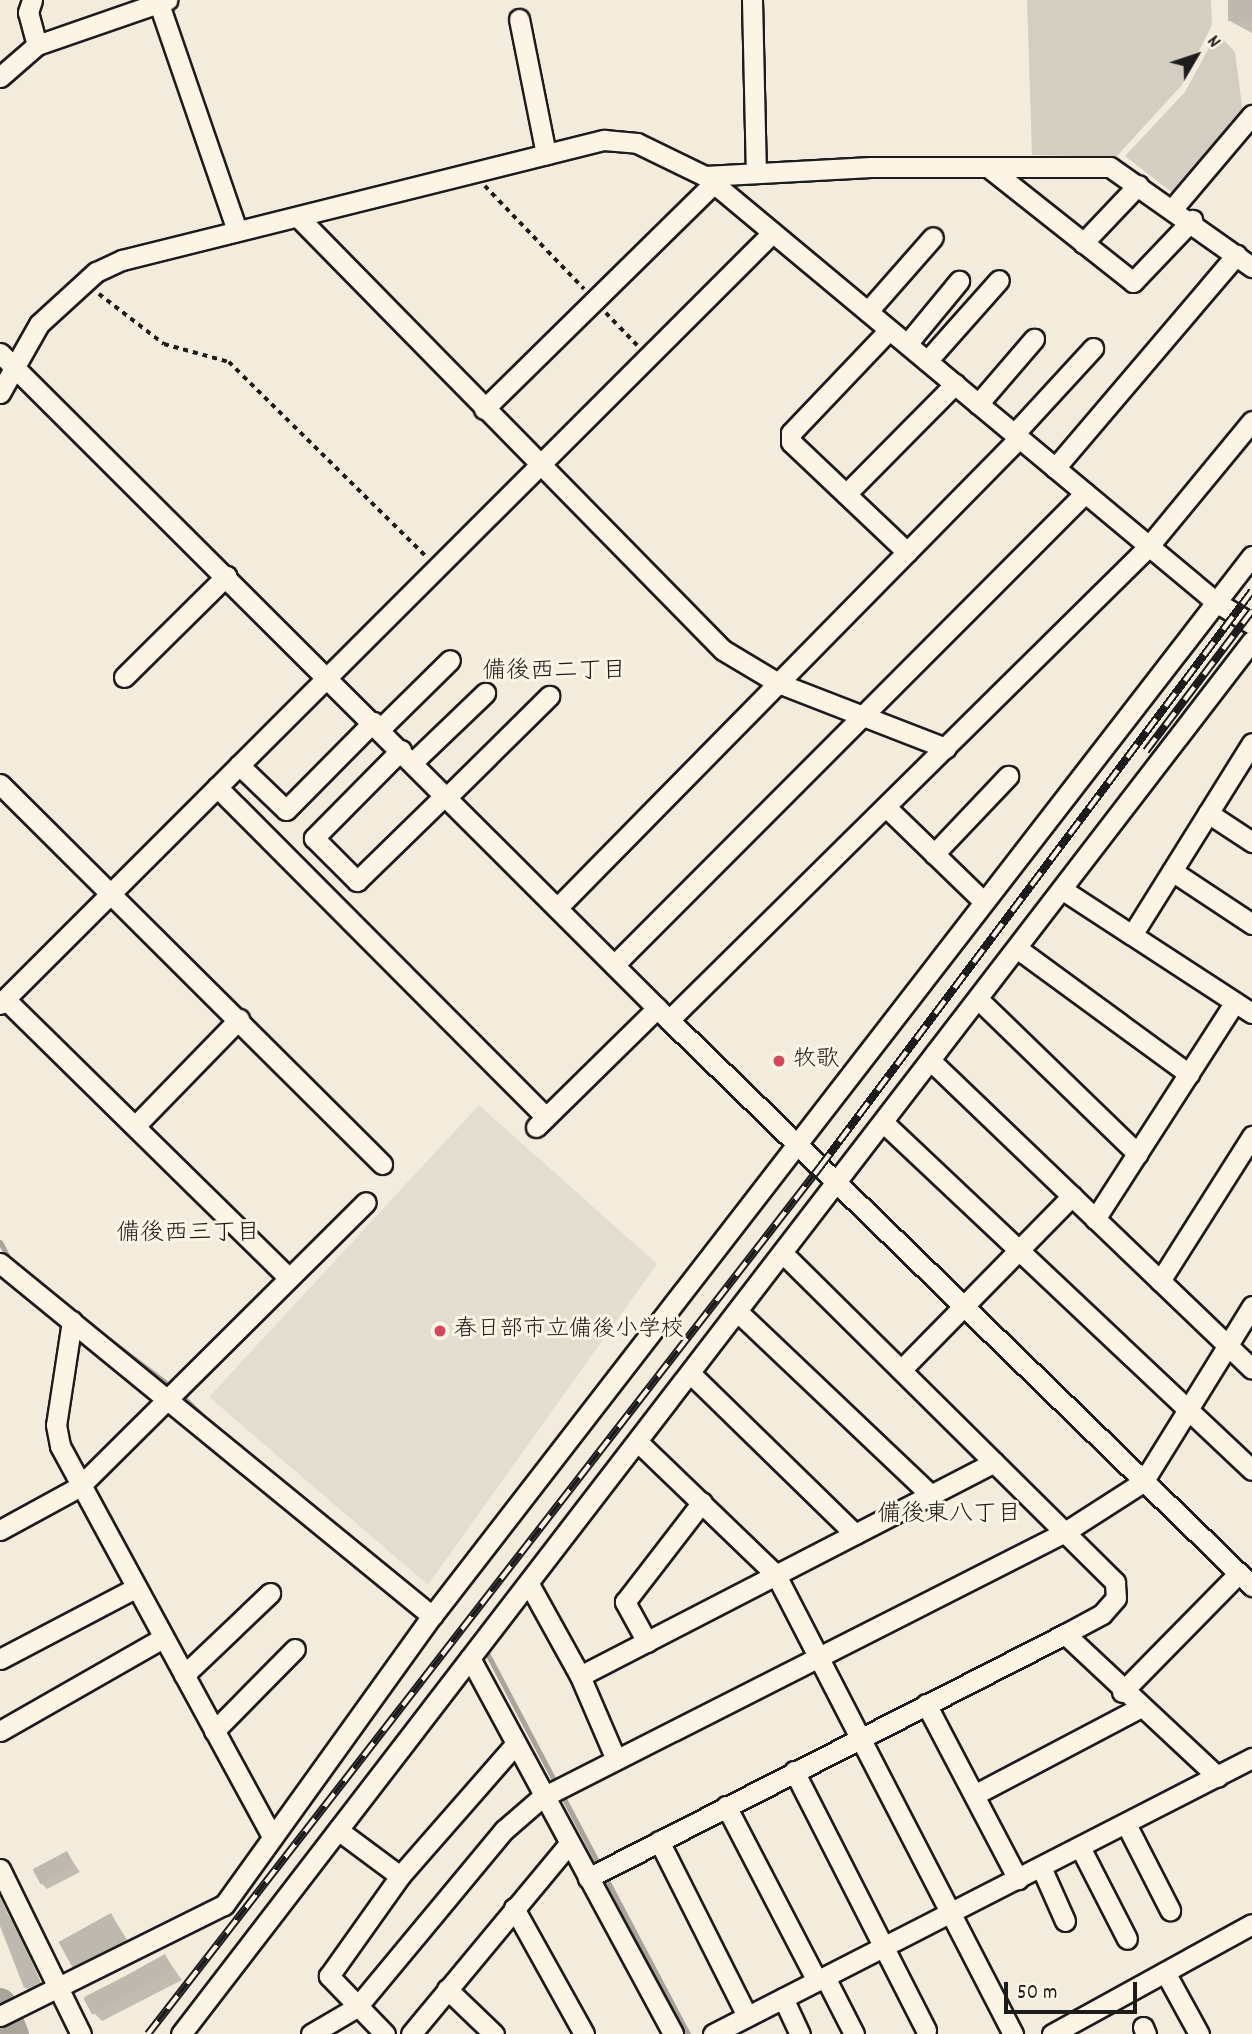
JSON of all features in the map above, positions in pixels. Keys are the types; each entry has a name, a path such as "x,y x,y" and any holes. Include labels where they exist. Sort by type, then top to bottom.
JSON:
{"street":[{"path":"32,0 28,12 37,45"},
{"path":"752,0 756,173"},
{"path":"0,77 37,45 163,2 237,231"},
{"path":"519,19 546,154"},
{"path":"1174,207 1252,115"},
{"path":"0,393 6,359 83,282 122,260 474,175 604,140 637,143 710,180 1216,602 1252,624"},
{"path":"988,167 1133,282 1192,220"},
{"path":"484,409 594,301 710,180 756,173 1110,167 1174,207 1252,267"},
{"path":"1083,243 1138,185"},
{"path":"299,218 723,650 778,683 946,748"},
{"path":"289,1278 136,1125 3,1001 650,359 773,232"},
{"path":"868,311 933,237"},
{"path":"1055,468 1236,255"},
{"path":"927,361 999,280"},
{"path":"907,344 959,281"},
{"path":"889,330 791,433 791,442 907,552"},
{"path":"978,404 1034,340"},
{"path":"557,908 907,552 1017,436 1093,348"},
{"path":"6,359 328,676 663,1014 1245,1580 1122,1692"},
{"path":"846,494 954,384"},
{"path":"217,787 541,1122 663,1014 946,748 1149,546 1252,421"},
{"path":"614,965 860,714 1085,493"},
{"path":"9,2012 60,1990 224,1905 432,1616 795,1142 1252,556"},
{"path":"124,677 226,576"},
{"path":"181,2034 785,1255 1252,641"},
{"path":"239,765 286,810 450,660"},
{"path":"485,693 407,756 314,838 357,881 549,696"},
{"path":"1132,935 1208,813 1249,754"},
{"path":"934,854 1008,776"},
{"path":"0,784 113,891 382,1164"},
{"path":"886,807 982,901"},
{"path":"1208,813 1252,842"},
{"path":"1172,871 1252,924"},
{"path":"1063,890 1252,1013"},
{"path":"1018,949 1189,1074"},
{"path":"979,1000 1138,1153"},
{"path":"1096,1219 1234,1002"},
{"path":"136,1125 239,1019"},
{"path":"932,1062 1252,1370"},
{"path":"885,1124 1252,1470"},
{"path":"1160,1281 1252,1136"},
{"path":"901,1370 1072,1196"},
{"path":"0,1530 79,1487 366,1202"},
{"path":"588,1878 1065,1634 1102,1614 1116,1598 1115,1582 785,1255"},
{"path":"0,1263 170,1396 432,1616"},
{"path":"311,2034 357,2007 504,1830 541,1798 614,1755 1065,1532 1143,1482 1252,1306"},
{"path":"739,1313 931,1495"},
{"path":"72,1321 56,1425 79,1487 272,1837"},
{"path":"692,1375 855,1534"},
{"path":"639,1443 776,1575 1013,2034"},
{"path":"580,1676 994,1462"},
{"path":"646,1642 625,1602 702,1502"},
{"path":"529,1584 580,1676 614,1755"},
{"path":"0,1660 135,1588"},
{"path":"184,1675 270,1593"},
{"path":"1065,1634 1139,1708 1218,1777"},
{"path":"0,1731 163,1638"},
{"path":"214,1731 295,1649"},
{"path":"470,1658 541,1798 673,2034"},
{"path":"926,1704 1018,1879"},
{"path":"974,1795 1139,1708"},
{"path":"385,2034 329,1976 400,1876 514,1746"},
{"path":"712,2034 1252,1758"},
{"path":"794,1771 926,2029"},
{"path":"726,1806 854,2034"},
{"path":"1126,1824 1170,1910"},
{"path":"338,1830 400,1876"},
{"path":"659,1841 747,2016"},
{"path":"411,2034 569,1844"},
{"path":"1080,1847 1127,1939"},
{"path":"1041,1867 1065,1922"},
{"path":"0,1869 81,2034"},
{"path":"514,1908 584,2034"},
{"path":"1065,2031 1252,1924"},
{"path":"1165,1972 1199,2034"},
{"path":"447,1989 494,2034"},
{"path":"783,1998 800,2034"}],"path":[{"path":"474,175 650,359"},
{"path":"83,282 164,344 229,362 438,568"}],"shaded area":[{"path":"1027,0 1211,0 1212,25 1182,85 1116,157 1032,155"},
{"path":"1217,33 1235,52 1243,113 1174,194 1125,156 1185,92"},
{"name":"春日部市立備後小学校","path":"479,1105 657,1264 428,1585 209,1397"}],"building":[{"path":"1228,0 1252,0 1252,21 1228,21"},
{"path":"67,1851 75,1866 41,1884 33,1869"},
{"path":"0,1897 40,1982 24,1988 0,1926"},
{"path":"111,1913 126,1940 74,1969 59,1942"},
{"path":"165,1954 174,1970 92,2015 84,1999"}],"waterway":[{"path":"0,1242 10,1261"},
{"path":"111,1341 173,1388"},
{"path":"180,1394 206,1419"},
{"path":"486,1651 556,1784"},
{"path":"561,1793 688,2034"},
{"path":"0,2004 13,2034"}],"railway":[{"path":"148,2034 820,1167 1252,591"},
{"path":"1146,751 1252,611"}],"place":[{"name":"牧歌","path":"779,1061"},
{"name":"春日部市立備後小学校","path":"440,1331"}],"district":[{"name":"備後西二丁目","path":"554,673"},
{"name":"備後西三丁目","path":"188,1235"},
{"name":"備後東八丁目","path":"949,1516"}]}
